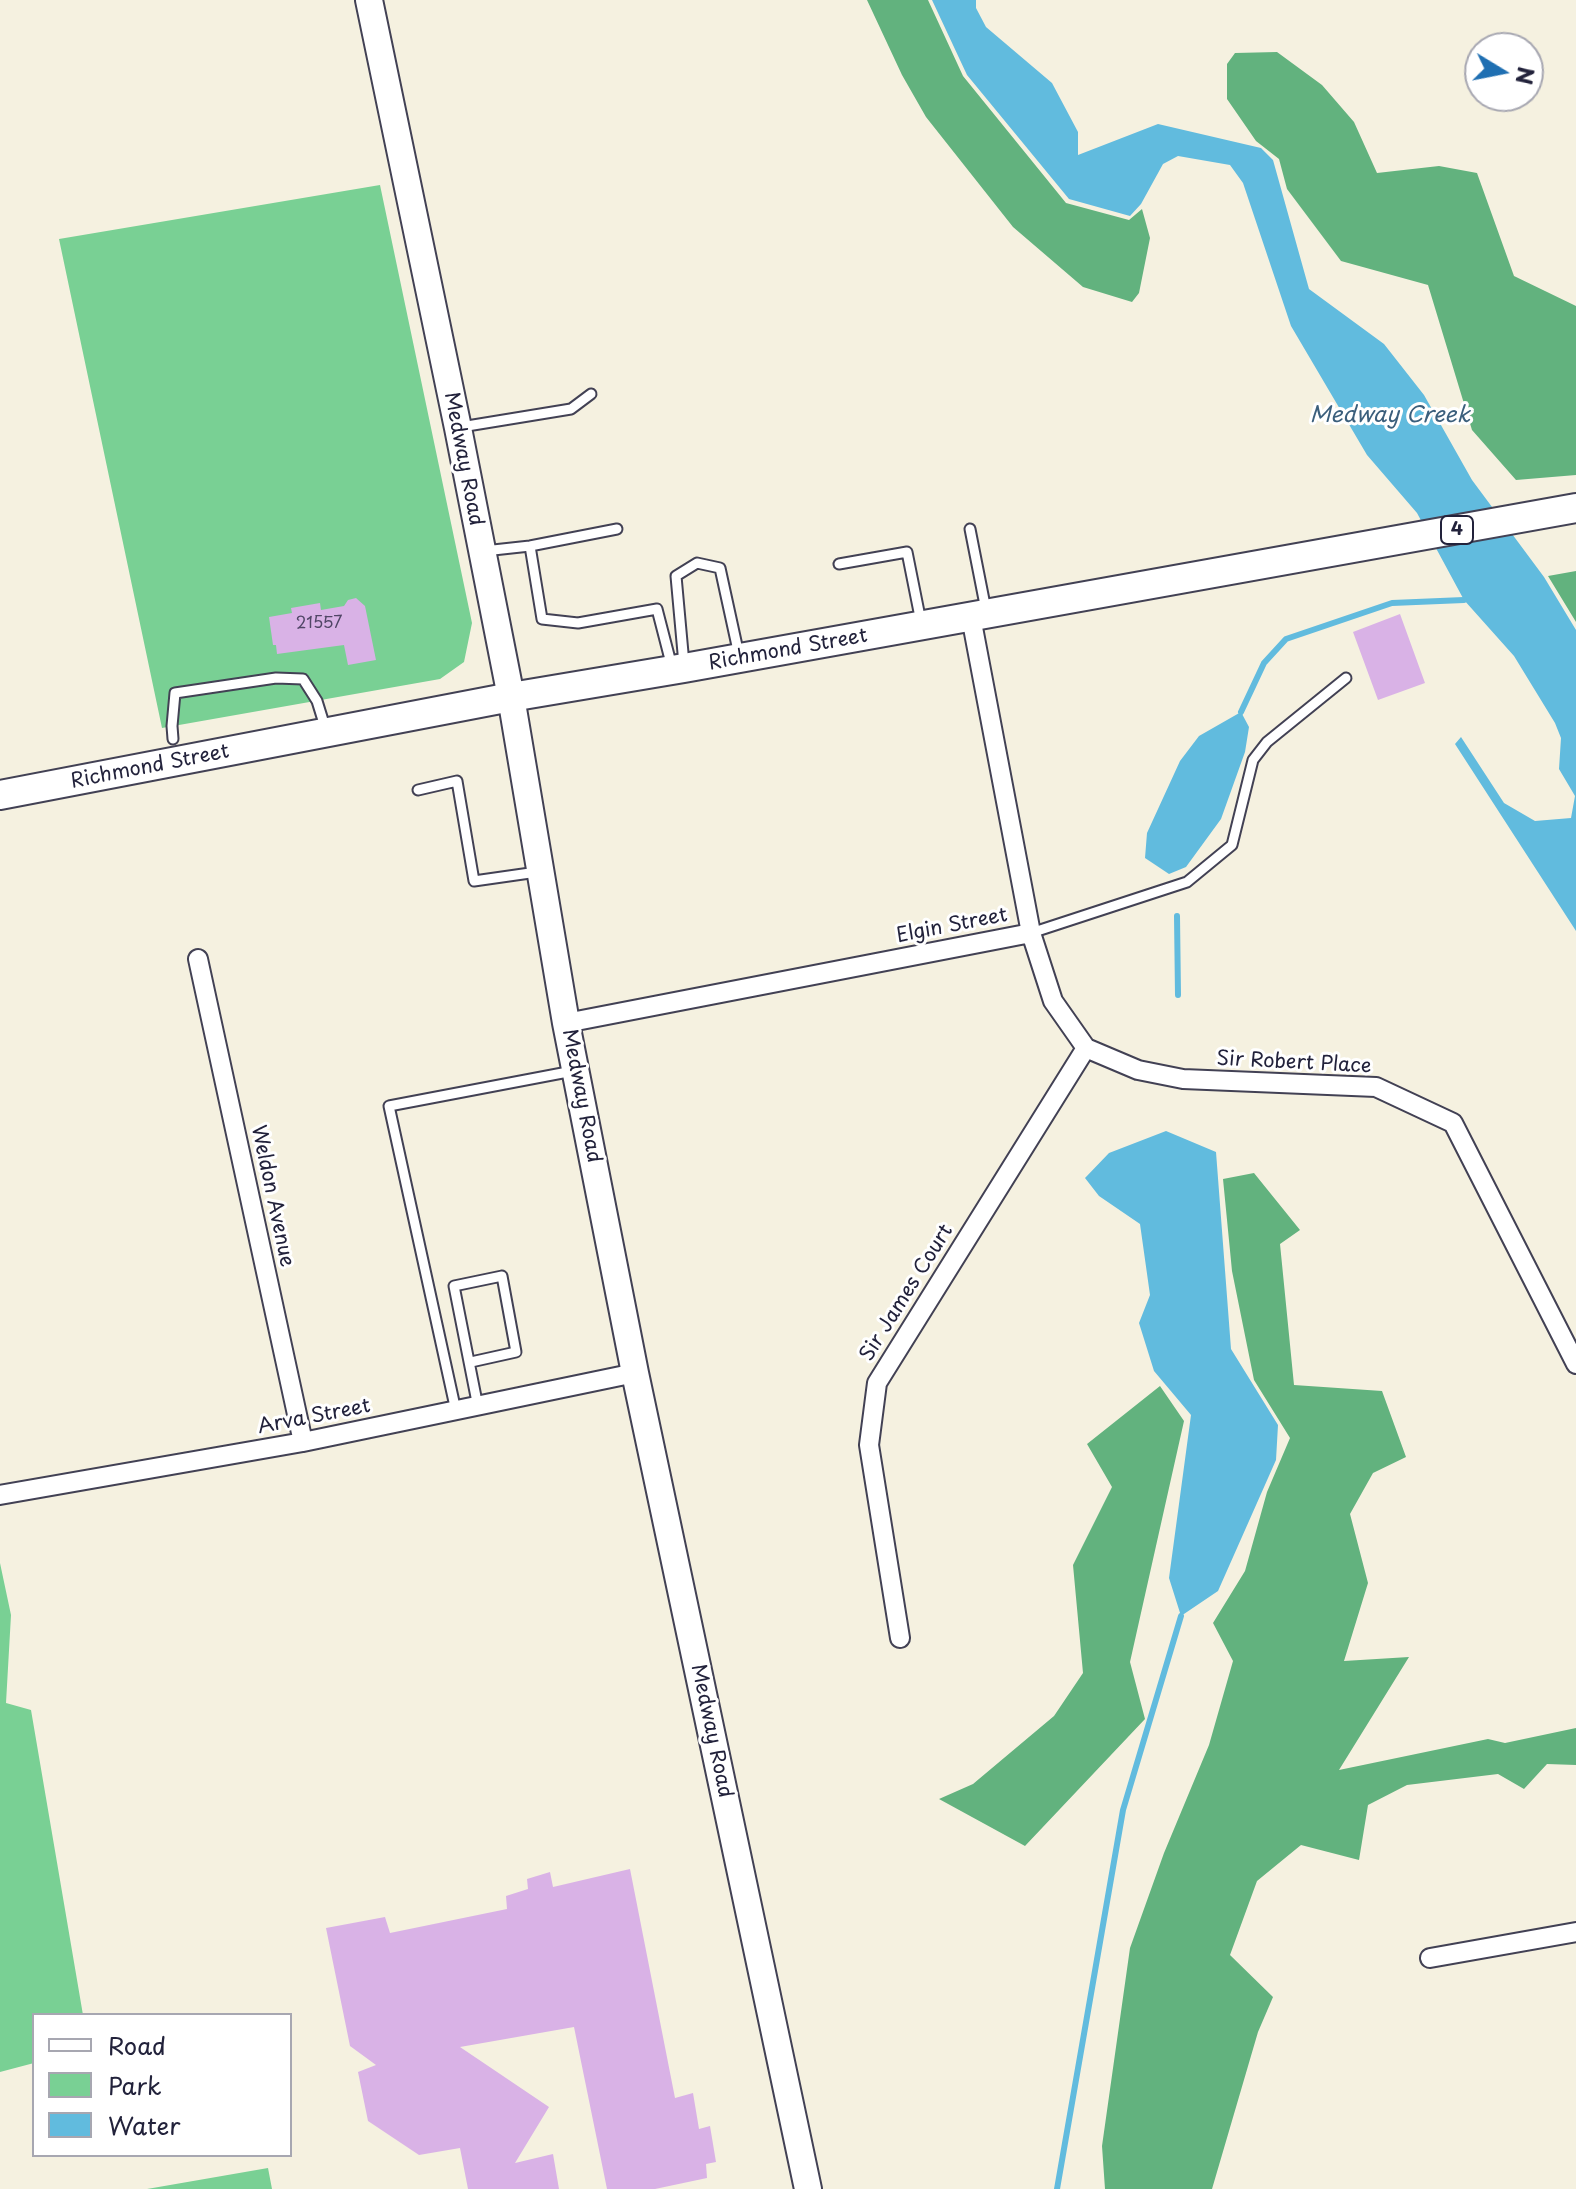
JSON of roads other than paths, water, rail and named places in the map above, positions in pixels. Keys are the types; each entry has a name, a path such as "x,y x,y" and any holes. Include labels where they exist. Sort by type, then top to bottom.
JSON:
{"main road":[{"name":"Medway Road","path":"369,0 511,697 566,1023 635,1373 808,2189"},
{"name":"Richmond Street","path":"0,795 511,697 1566,510"}],"street":[{"name":"Elgin Street","path":"566,1023 1031,933 979,615"},
{"path":"1031,933 1053,1001 1086,1048"},
{"name":"Weldon Avenue","path":"198,959 303,1442"},
{"name":"Sir Robert Place","path":"1086,1048 1138,1070 1183,1079 1376,1087 1453,1123 1576,1364"},
{"name":"Sir James Court","path":"900,1638 869,1445 877,1383 1086,1048"},
{"name":"Arva Street","path":"0,1495 303,1442 635,1373"},
{"path":"1430,1958 1576,1932"}],"lane":[{"path":"458,428 571,409 591,394"},
{"path":"481,551 530,546 617,529"},
{"path":"970,529 979,615"},
{"path":"530,546 542,619 578,623 657,609 678,669"},
{"path":"839,564 907,552 921,626"},
{"path":"678,669 676,576 697,563 720,568 740,658"},
{"path":"173,739 175,693 276,678 303,679 317,701 327,734"},
{"path":"1031,933 1187,882 1232,845 1253,760 1267,742 1346,678"},
{"path":"418,790 457,781 474,881 541,871"},
{"path":"456,1411 389,1106 576,1070"},
{"path":"471,1362 516,1352 502,1276 454,1286 478,1407"}],"water":[{"name":"Medway Creek","path":"932,0 976,0 976,8 986,27 1052,83 1078,132 1078,155 1158,124 1261,148 1273,160 1309,289 1384,344 1424,395 1472,480 1544,577 1576,630 1576,931 1455,744 1461,737 1504,803 1535,821 1571,818 1575,796 1559,769 1561,738 1555,723 1514,656 1464,600 1417,513 1367,455 1291,326 1243,183 1230,165 1178,156 1163,164 1141,204 1130,216 1069,199 967,75"},
{"path":"1241,712 1249,727 1245,752 1221,819 1186,867 1169,874 1145,858 1147,833 1180,761 1199,736"},
{"path":"1166,1131 1216,1152 1231,1349 1278,1425 1276,1460 1218,1591 1181,1616 1169,1578 1191,1415 1154,1371 1139,1323 1150,1295 1140,1224 1099,1196 1085,1178 1109,1153"}],"waterway":[{"path":"1241,712 1264,663 1286,639 1392,603 1464,600"},
{"path":"1177,916 1178,995"},
{"path":"1057,2189 1123,1810 1181,1616"}]}
